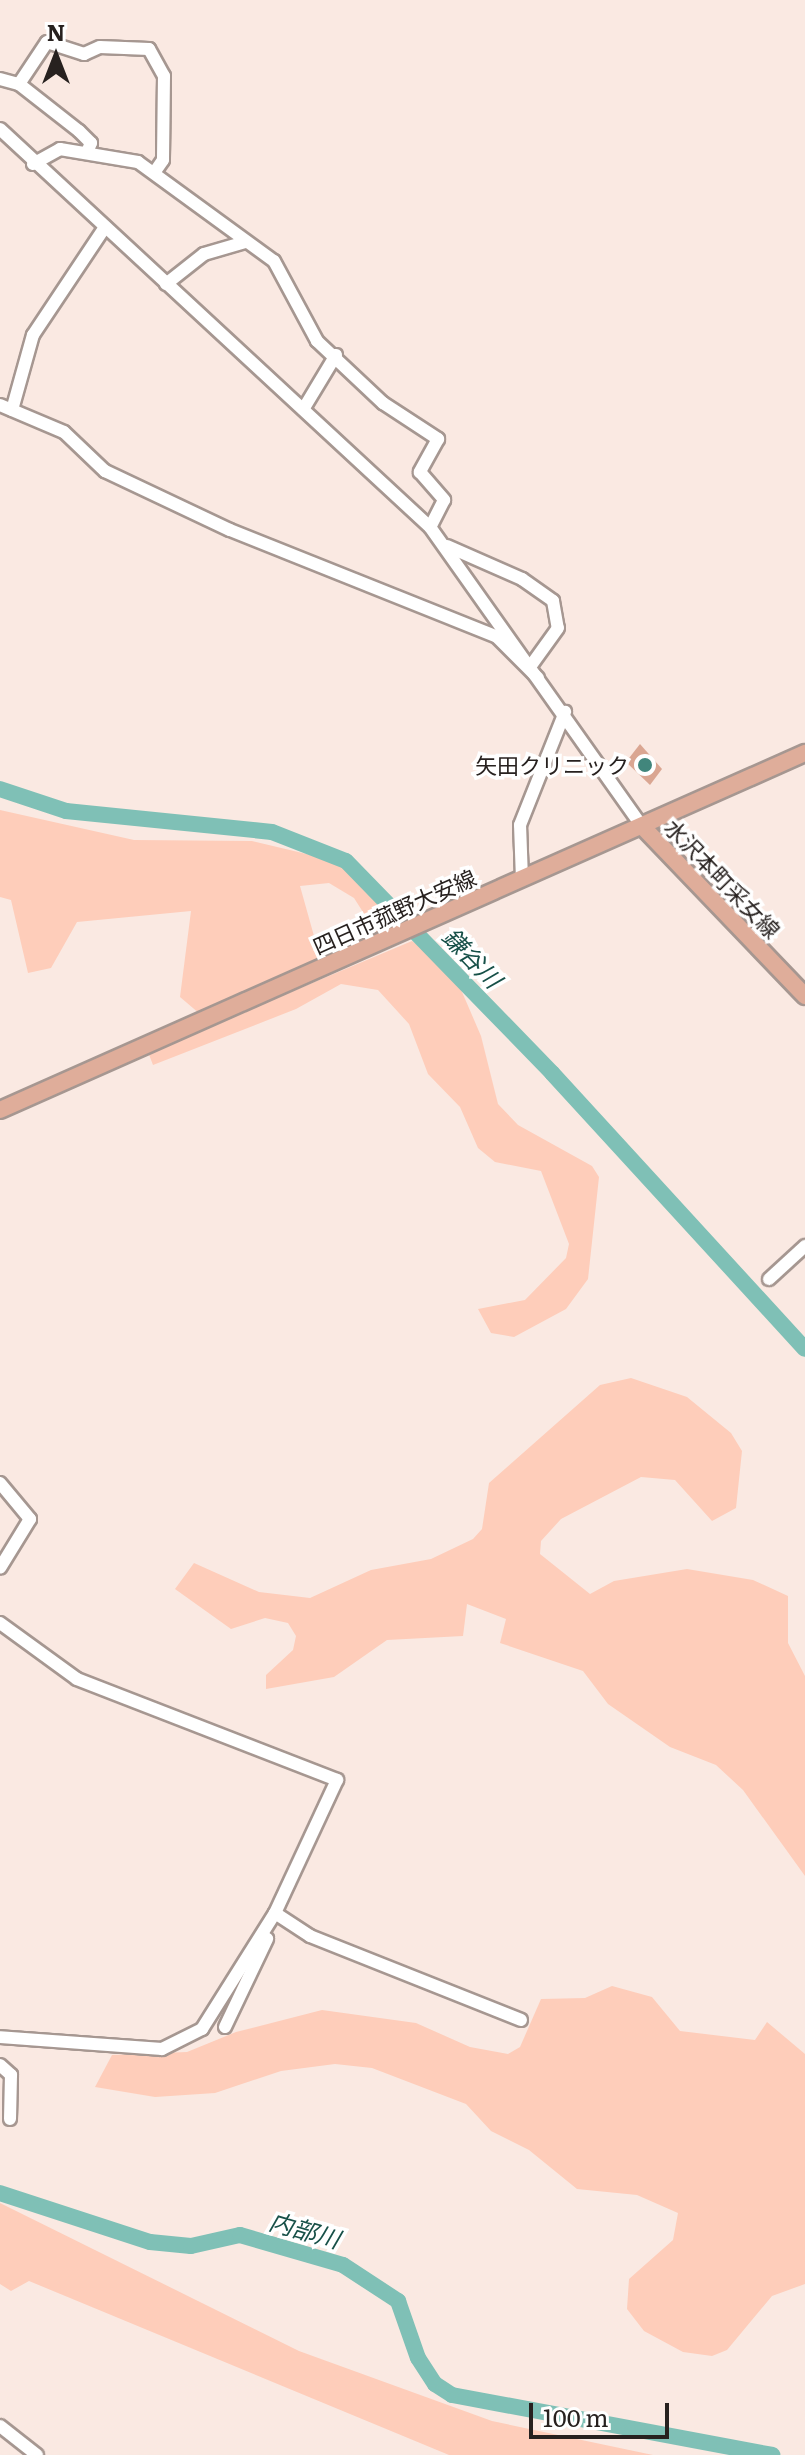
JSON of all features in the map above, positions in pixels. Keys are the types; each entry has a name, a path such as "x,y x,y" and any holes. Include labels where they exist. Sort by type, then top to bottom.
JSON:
{"main road":[{"name":"四日市菰野大安線","path":"0,1110 805,753"},
{"name":"水沢本町采女線","path":"642,826 805,996"}],"street":[{"path":"19,84 47,42 84,54 100,47 149,49 164,76 163,160 156,170"},
{"path":"0,79 19,84 91,143 87,152"},
{"path":"0,129 33,164 304,408 430,527 532,664 642,826"},
{"path":"33,164 60,149 87,152 156,170 245,242 274,261 305,327 383,403 438,439 420,472 444,500 430,527"},
{"path":"105,227 33,335 6,407 64,432 105,471 230,530 497,637 514,661 544,683"},
{"path":"166,284 204,254 245,242"},
{"path":"304,408 336,355"},
{"path":"447,546 522,579 553,601 558,628 532,664"},
{"path":"516,882 520,825 565,712"},
{"path":"769,1279 805,1246"},
{"path":"0,1483 30,1519 0,1568"},
{"path":"0,1623 77,1679 337,1780 225,2027"},
{"path":"275,1913 310,1936 521,2020"},
{"path":"0,2037 162,2049 183,2043 211,2017 275,1913"},
{"path":"0,2065 11,2075 10,2119"},
{"path":"0,2426 37,2455"}],"shaded area":[{"path":"0,810 134,840 252,841 336,861 375,894 395,924 377,934 354,898 329,883 300,886 321,961 200,1014 180,997 191,911 77,922 51,968 28,973 11,900 0,897"},
{"path":"412,941 453,971 481,1036 498,1104 518,1125 592,1166 599,1177 588,1279 566,1309 514,1337 491,1333 478,1309 525,1300 566,1258 569,1244 541,1171 495,1162 478,1148 460,1107 428,1074 409,1024 378,990 341,984 296,1009 153,1065 148,1052"},
{"path":"631,1378 687,1397 731,1433 742,1451 736,1508 712,1521 675,1480 641,1477 561,1519 541,1541 540,1554 590,1594 614,1581 687,1569 753,1580 788,1596 788,1643 805,1676 805,1876 743,1790 716,1765 670,1747 608,1704 583,1671 500,1643 506,1619 467,1604 463,1636 387,1640 334,1677 266,1689 266,1675 293,1650 296,1636 288,1623 265,1618 231,1629 175,1589 194,1563 259,1592 310,1598 371,1570 431,1559 473,1539 482,1529 489,1483 600,1385"},
{"path":"612,1986 652,1997 680,2031 755,2040 767,2022 805,2054 805,2284 772,2296 727,2350 712,2356 683,2352 644,2331 627,2309 629,2279 673,2240 678,2213 637,2195 577,2189 529,2150 491,2131 466,2104 372,2068 335,2064 281,2071 215,2093 155,2097 95,2087 112,2055 187,2052 236,2032 322,2010 416,2023 470,2047 508,2054 520,2047 541,1999 585,1998"},
{"path":"0,2203 299,2351 492,2421 653,2455 449,2455 29,2281 11,2291 0,2284"}],"building":[{"name":"矢田クリニック","path":"640,744 662,769 650,785 626,762"}],"waterway":[{"name":"鎌谷川","path":"0,789 66,811 272,832 346,861 552,1073 805,1349"},
{"name":"内部川","path":"0,2193 150,2242 191,2246 240,2235 343,2265 398,2301 418,2358 435,2384 452,2395 772,2455"}],"place":[{"name":"矢田クリニック","path":"645,765"}]}
